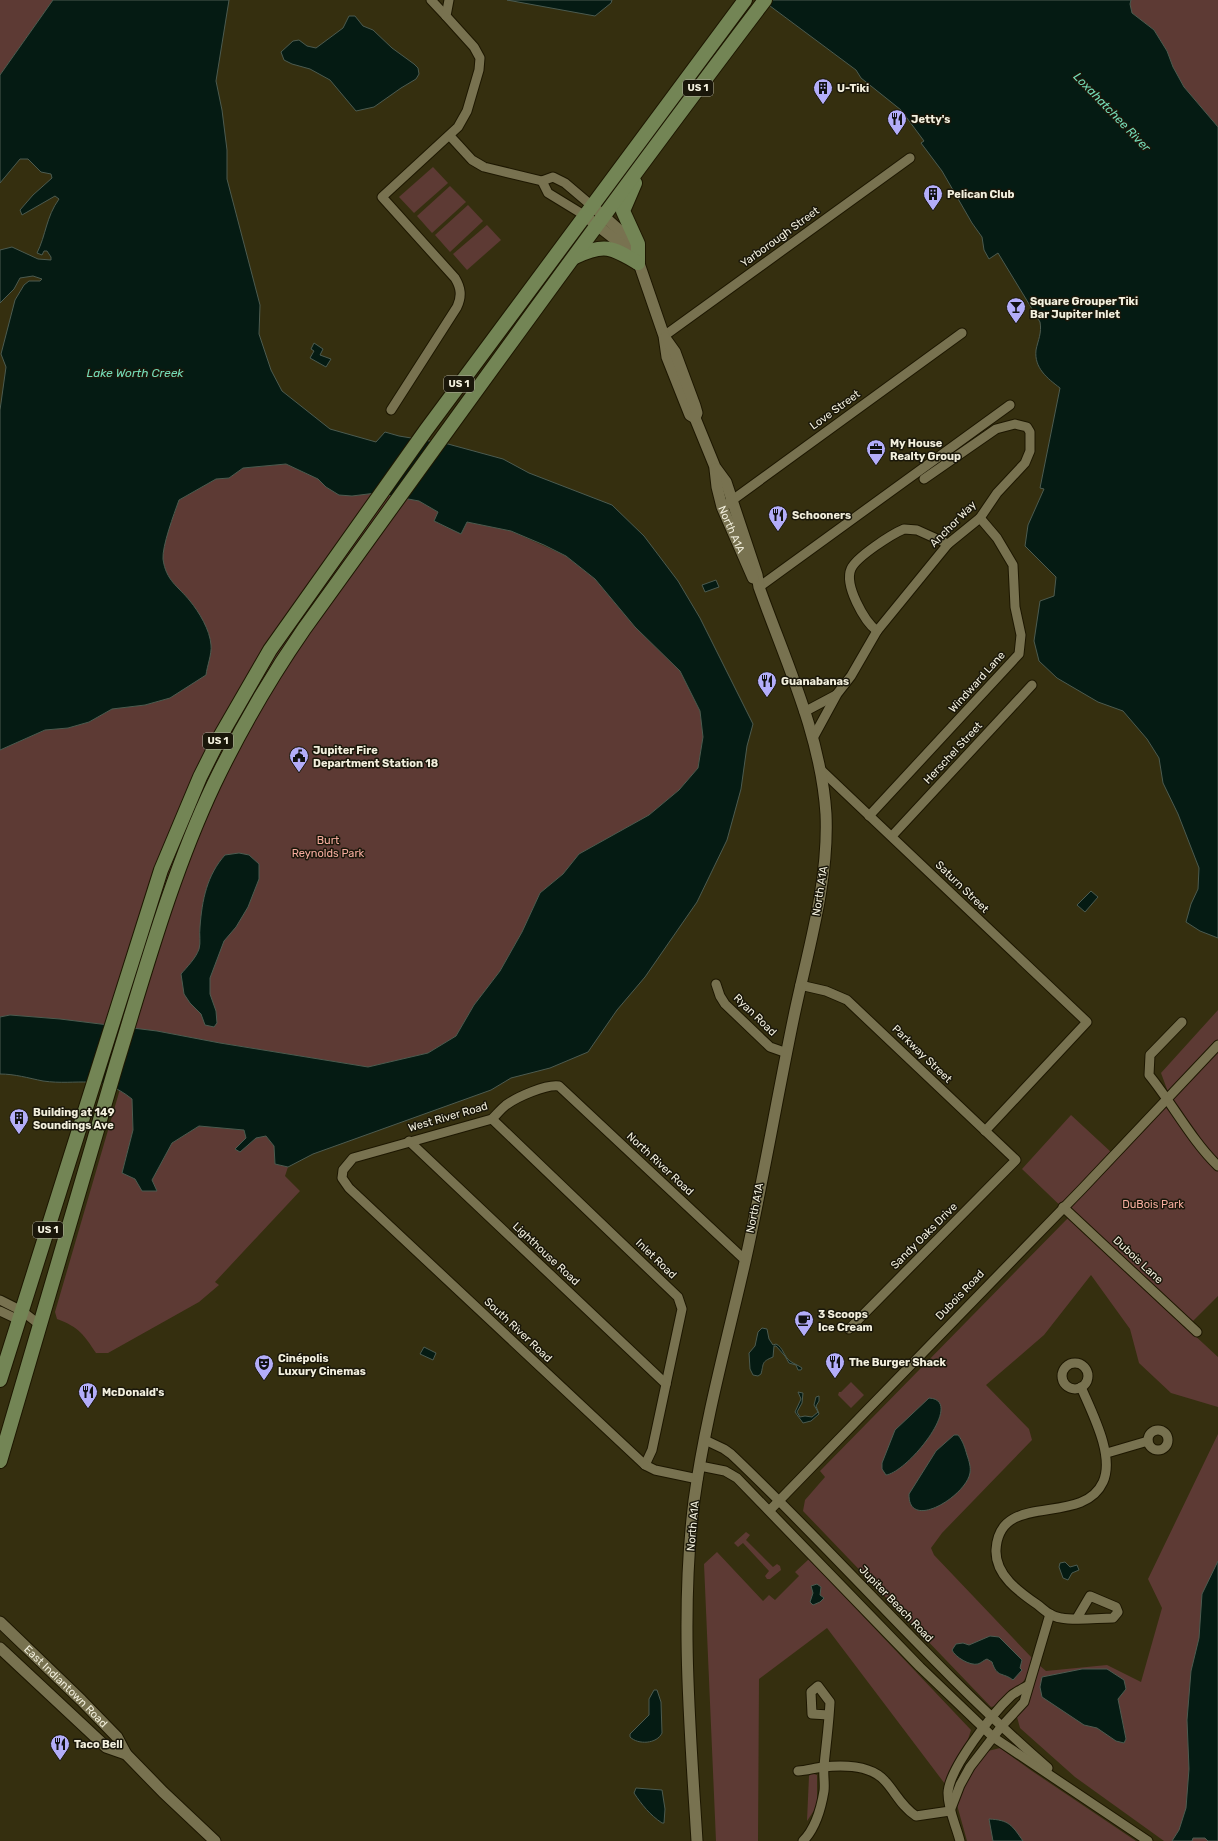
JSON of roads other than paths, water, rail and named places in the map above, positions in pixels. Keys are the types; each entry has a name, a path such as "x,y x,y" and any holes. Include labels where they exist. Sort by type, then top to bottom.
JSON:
{"main road":[{"name":"US 1","path":"0,1461 133,1011 177,875 208,798 235,743 282,661 394,503 645,158 765,0"},
{"name":"US 1","path":"0,1380 92,1093 116,1010 161,870 197,784 221,735 270,650 376,500 426,430 742,4"},
{"path":"638,263 638,244 623,211 645,158"},
{"path":"573,258 591,249 606,247 618,251 638,263"}],"street":[{"path":"391,410 457,307 461,296 459,283 382,197 450,136 458,127 465,117 480,64 480,58 474,47 431,0"},
{"path":"446,16 449,0"},
{"path":"450,136 467,155 478,164 501,172 542,181 553,177 565,183 588,211"},
{"name":"Yarborough Street","path":"664,336 910,158"},
{"path":"542,181 548,192 588,211"},
{"name":"North A1A","path":"588,211 600,221 638,263 664,336 667,357 690,415 695,418 715,467 726,482 757,574 759,587 813,738 820,769 826,812 825,864 818,910 800,985 745,1260 705,1440 694,1509 687,1603 688,1676 697,1841"},
{"name":"Love Street","path":"722,507 962,333"},
{"path":"759,587 1010,405"},
{"name":"Anchor Way","path":"813,738 837,694 850,676 877,631 948,544 980,518 992,499 1028,457 1031,439 1027,427 1015,424 996,429 924,479"},
{"name":"North A1A","path":"715,467 717,487 722,507 750,576 759,587"},
{"name":"Windward Lane","path":"869,816 1019,654 1020,635 1015,607 1013,565 997,538 980,518"},
{"path":"877,631 868,624 861,614 849,577 853,565 904,528 917,530 948,544"},
{"name":"Herschel Street","path":"892,836 1032,686"},
{"name":"Anchor Way","path":"804,712 837,694"},
{"name":"Saturn Street","path":"820,769 1088,1022 985,1131"},
{"name":"Ryan Road","path":"716,984 720,996 726,1004 770,1047 787,1053"},
{"name":"Parkway Street","path":"800,985 826,991 847,1000 1016,1160"},
{"path":"1182,1022 1150,1055 1149,1075 1168,1098 1198,1143 1218,1166"},
{"name":"Dubois Road","path":"770,1510 1218,1045"},
{"name":"West River Road","path":"343,1170 353,1158 408,1141 492,1119 506,1105 542,1088 551,1085 559,1086"},
{"name":"North River Road","path":"559,1086 745,1260"},
{"name":"Inlet Road","path":"492,1119 678,1298 682,1309 652,1450 645,1465"},
{"name":"Lighthouse Road","path":"408,1141 666,1384"},
{"name":"Sandy Oaks Drive","path":"849,1329 1016,1160"},
{"name":"South River Road","path":"343,1170 342,1178 350,1188 645,1465 654,1470 698,1479"},
{"name":"Dubois Lane","path":"1063,1206 1197,1332"},
{"path":"0,1300 20,1316"},
{"path":"0,1311 20,1316 40,1325"},
{"path":"1077,1618 1061,1618 1050,1614 1022,1594 1002,1572 996,1551 999,1536 1006,1524 1027,1512 1068,1507 1095,1495 1107,1472 1107,1453 1081,1387"},
{"name":"Jupiter Beach Road","path":"705,1440 724,1448 731,1454 779,1500 991,1718 1069,1786"},
{"path":"1107,1453 1148,1441"},
{"name":"Jupiter Beach Road","path":"700,1466 725,1471 731,1474 770,1510 915,1661 982,1728 1004,1746 1069,1786 1148,1841"},
{"path":"950,1811 960,1785 970,1767 1001,1727 1024,1702 1027,1686 1050,1614"},
{"name":"East Indiantown Road","path":"0,1622 81,1700 117,1737 126,1754 163,1792 215,1841"},
{"name":"East Indiantown Road","path":"0,1648 106,1747 126,1754"},
{"path":"960,1841 950,1811 948,1792 954,1774 982,1728 1012,1695 1027,1686"},
{"path":"802,1841 810,1834 818,1816 824,1790 823,1767 829,1715"},
{"path":"798,1771 823,1767 860,1768 876,1773 885,1781 906,1809 916,1816 950,1811"}],"water":[{"name":"Lake Worth Creek","path":"53,0 229,0 216,81 222,110 227,150 227,179 260,305 259,334 271,370 282,391 330,429 376,442 385,432 399,436 448,444 503,459 529,473 612,505 644,536 678,581 700,618 753,724 747,746 741,789 727,840 697,902 645,977 617,1010 588,1052 550,1068 511,1078 491,1090 313,1154 288,1167 275,1164 274,1146 266,1136 256,1138 240,1152 235,1149 246,1138 244,1130 199,1126 172,1143 152,1180 157,1191 142,1191 135,1179 122,1173 133,1130 132,1099 110,1086 99,1083 43,1081 16,1075 0,1074 0,1017 10,1015 60,1019 157,1031 220,1043 368,1067 428,1053 456,1036 474,1005 500,971 522,932 540,893 563,874 579,854 649,815 679,790 698,768 703,737 700,711 680,671 635,627 595,579 566,556 511,531 467,522 461,534 434,521 438,512 419,501 376,493 352,496 339,495 326,487 318,479 286,464 243,468 229,478 216,479 179,500 171,521 166,538 163,559 167,573 173,583 197,610 209,633 211,649 206,675 170,698 145,705 112,709 89,722 68,728 45,730 0,750 0,410 6,367 1,354 15,300 24,285 29,281 40,281 42,279 33,276 20,278 14,289 0,303 0,250 12,247 38,259 51,260 51,257 47,251 44,251 42,255 37,253 51,212 59,199 55,196 22,215 20,210 33,195 52,178 51,174 41,172 28,159 20,159 0,183 0,75"},
{"path":"507,0 612,0 611,3 595,16"},
{"name":"Loxahatchee River","path":"762,0 1131,0 1130,4 1132,13 1154,30 1167,51 1173,67 1184,87 1218,127 1218,938 1200,931 1186,922 1191,904 1198,889 1199,868 1178,814 1163,783 1159,758 1147,739 1123,711 1098,702 1057,678 1039,661 1034,641 1040,601 1054,596 1056,577 1025,546 1028,525 1044,489 1040,488 1060,388 1042,372 1037,362 1036,350 1040,333 1040,322 998,253 989,259 984,250 982,237 972,223 942,171 921,143 924,141 901,110 861,78 856,70"},
{"path":"349,16 355,16 363,26 373,30 392,48 414,64 418,68 419,74 416,79 374,107 356,111 330,80 310,69 284,60 281,52 293,41 299,40 307,46 316,48 343,28"},
{"path":"314,343 323,349 320,355 331,359 326,367 310,358 314,351 311,349"},
{"path":"716,580 719,587 705,592 702,585"},
{"path":"239,853 249,855 259,864 259,879 248,907 236,927 224,941 210,978 210,994 216,1011 217,1023 214,1027 205,1025 201,1014 190,1003 184,994 181,974 194,959 199,949 202,907 206,888 210,879 225,855"},
{"path":"1091,891 1098,897 1085,912 1077,905"},
{"path":"762,1328 767,1329 769,1339 773,1345 778,1345 788,1359 802,1368 801,1370 798,1370 796,1365 789,1363 785,1356 776,1346 774,1346 773,1357 766,1360 761,1374 758,1376 753,1375 750,1369 749,1353 755,1346 758,1332"},
{"path":"424,1347 436,1353 433,1360 420,1354"},
{"path":"798,1392 803,1393 802,1403 797,1412 800,1417 812,1417 818,1412 814,1405 816,1397 819,1396 819,1401 816,1406 819,1414 811,1421 803,1423 795,1412 801,1399"},
{"path":"929,1398 939,1402 941,1410 930,1436 907,1462 896,1471 886,1475 882,1469 882,1463 895,1430"},
{"path":"954,1435 958,1435 965,1447 969,1462 970,1473 966,1482 949,1500 927,1510 918,1510 911,1505 909,1494 936,1451"},
{"path":"1218,1561 1218,1841 1208,1841 1205,1838 1193,1838 1192,1841 1172,1841 1179,1830 1186,1808 1189,1769 1187,1720 1191,1671 1199,1638 1202,1594"},
{"path":"1065,1562 1070,1567 1077,1565 1079,1570 1072,1573 1068,1580 1063,1578 1059,1567 1060,1563"},
{"path":"817,1584 821,1587 820,1595 824,1598 820,1602 813,1605 810,1602 813,1593 811,1586"},
{"path":"990,1636 999,1637 1022,1660 1020,1668 1022,1670 1013,1680 998,1673 992,1662 987,1659 978,1664 971,1664 959,1658 952,1650 956,1644 963,1643 969,1645"},
{"path":"1082,1669 1107,1669 1124,1680 1126,1689 1118,1699 1126,1739 1124,1743 1116,1741 1097,1728 1084,1725 1042,1697 1040,1687 1042,1677"},
{"path":"654,1690 657,1690 661,1702 662,1733 660,1737 652,1741 642,1742 633,1740 630,1737 630,1734 649,1715 649,1699"},
{"path":"636,1788 662,1790 665,1809 664,1823 654,1817 643,1806 634,1793"},
{"path":"989,1819 1006,1822 1013,1827 1023,1841 993,1841"}],"place":[{"name":"U-Tiki","path":"823,105"},
{"name":"Jetty's","path":"897,136"},
{"name":"Pelican Club","path":"933,211"},
{"name":"Square Grouper Tiki Bar Jupiter Inlet","path":"1016,324"},
{"name":"My House Realty Group","path":"876,466"},
{"name":"Schooners","path":"778,532"},
{"name":"Guanabanas","path":"767,698"},
{"name":"Jupiter Fire Department Station 18","path":"299,773"},
{"name":"Building at 149 Soundings Ave","path":"19,1135"},
{"name":"3 Scoops Ice Cream","path":"804,1337"},
{"name":"The Burger Shack","path":"835,1379"},
{"name":"Cinépolis Luxury Cinemas","path":"264,1381"},
{"name":"McDonald's","path":"88,1409"},
{"name":"Taco Bell","path":"60,1761"}],"park label":[{"name":"Burt Reynolds Park","path":"328,846"},
{"name":"DuBois Park","path":"1153,1204"}]}
